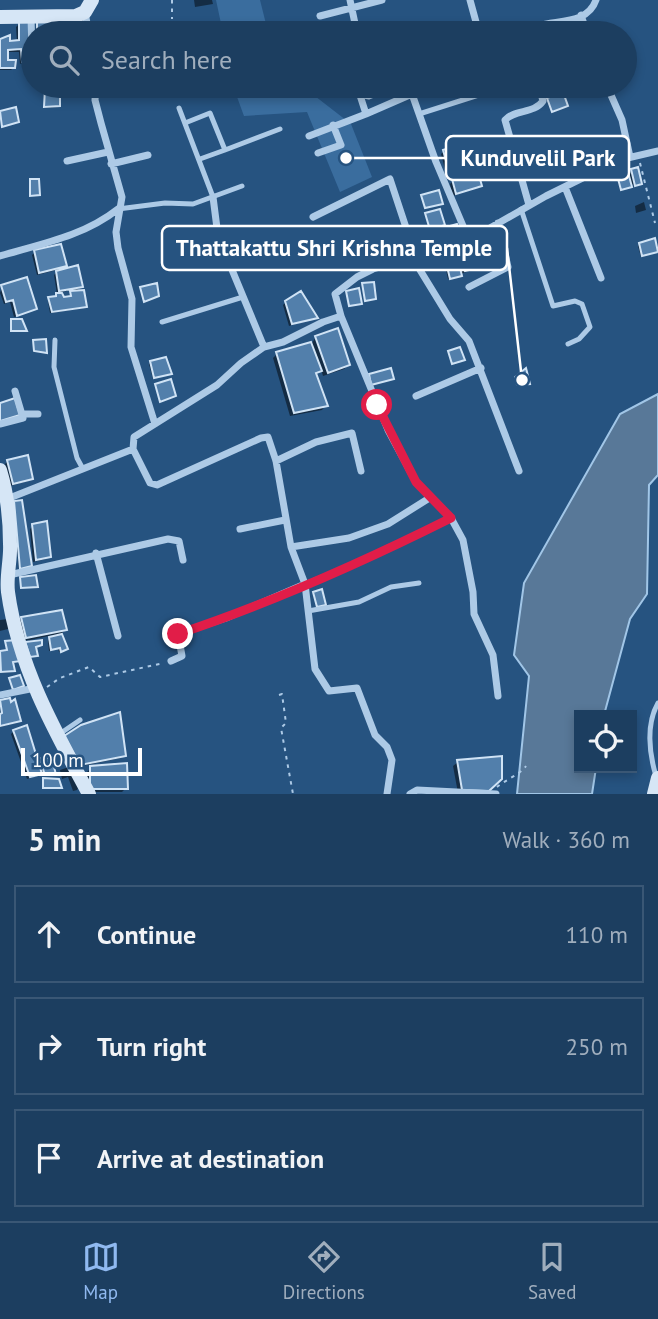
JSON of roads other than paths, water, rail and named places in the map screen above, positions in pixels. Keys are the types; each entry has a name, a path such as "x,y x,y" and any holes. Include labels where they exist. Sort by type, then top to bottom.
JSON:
{"street":[{"path":"320,16 351,4 382,0"},
{"path":"470,0 476,21"},
{"path":"567,21 576,19 593,8 596,0"},
{"path":"0,17 76,16 88,6"},
{"path":"581,15 583,21"},
{"path":"95,98 122,197 116,232 132,299 131,347 155,424"},
{"path":"362,98 366,114"},
{"path":"309,136 366,114 396,98"},
{"path":"414,98 469,240"},
{"path":"525,207 505,120 508,116 540,107 542,98"},
{"path":"612,98 634,156"},
{"path":"318,153 341,145 333,125"},
{"path":"498,695 493,656 474,614 473,592 463,540 451,518 416,482 388,430 341,316 335,294 357,277 373,269 418,259 469,240 525,207 619,160 658,151"},
{"path":"67,161 108,152"},
{"path":"111,164 148,155"},
{"path":"313,217 390,179 421,270 450,319 469,341 519,471"},
{"path":"565,187 601,278"},
{"path":"212,197 218,236 264,347"},
{"path":"0,256 63,239 107,218 118,209"},
{"path":"469,287 508,267 498,223"},
{"path":"341,316 283,342 264,347 217,385 134,437 133,449 150,483 157,485 268,437 276,461 291,547 305,584 315,669 329,691 357,688 375,736 387,747 392,760 387,794"},
{"path":"416,396 481,368"},
{"path":"0,424 23,418 15,391"},
{"path":"23,414 38,414"},
{"path":"276,461 316,442 352,433 361,471"},
{"path":"3,501 133,449"},
{"path":"0,470 10,545 8,589 15,624 36,691 89,794"},
{"path":"291,547 349,538 388,524 432,497"},
{"path":"240,529 285,520"},
{"path":"9,575 168,538 179,541 183,560"},
{"path":"96,553 118,636"},
{"path":"171,661 182,656 178,634 226,618 305,584"},
{"path":"0,695 36,691"},
{"path":"654,794 658,779"},
{"path":"410,794 417,790 493,793"}],"lane":[{"path":"419,114 469,98"},
{"path":"179,108 212,197"},
{"path":"185,123 210,113 225,149"},
{"path":"200,159 280,129"},
{"path":"118,209 165,203 192,204 243,186"},
{"path":"525,207 553,306 575,301 582,304 590,327 579,339 568,344"},
{"path":"162,322 243,297"},
{"path":"55,340 54,367 77,458 83,469"},
{"path":"305,584 387,550 451,518"},
{"path":"309,611 359,602 391,587 419,583"},
{"path":"658,703 649,741 651,759 658,779"},
{"path":"58,735 80,720"}],"place":[{"name":"Kunduvelil Park","path":"346,158"},
{"name":"Thattakattu Shri Krishna Temple","path":"522,380"}]}
